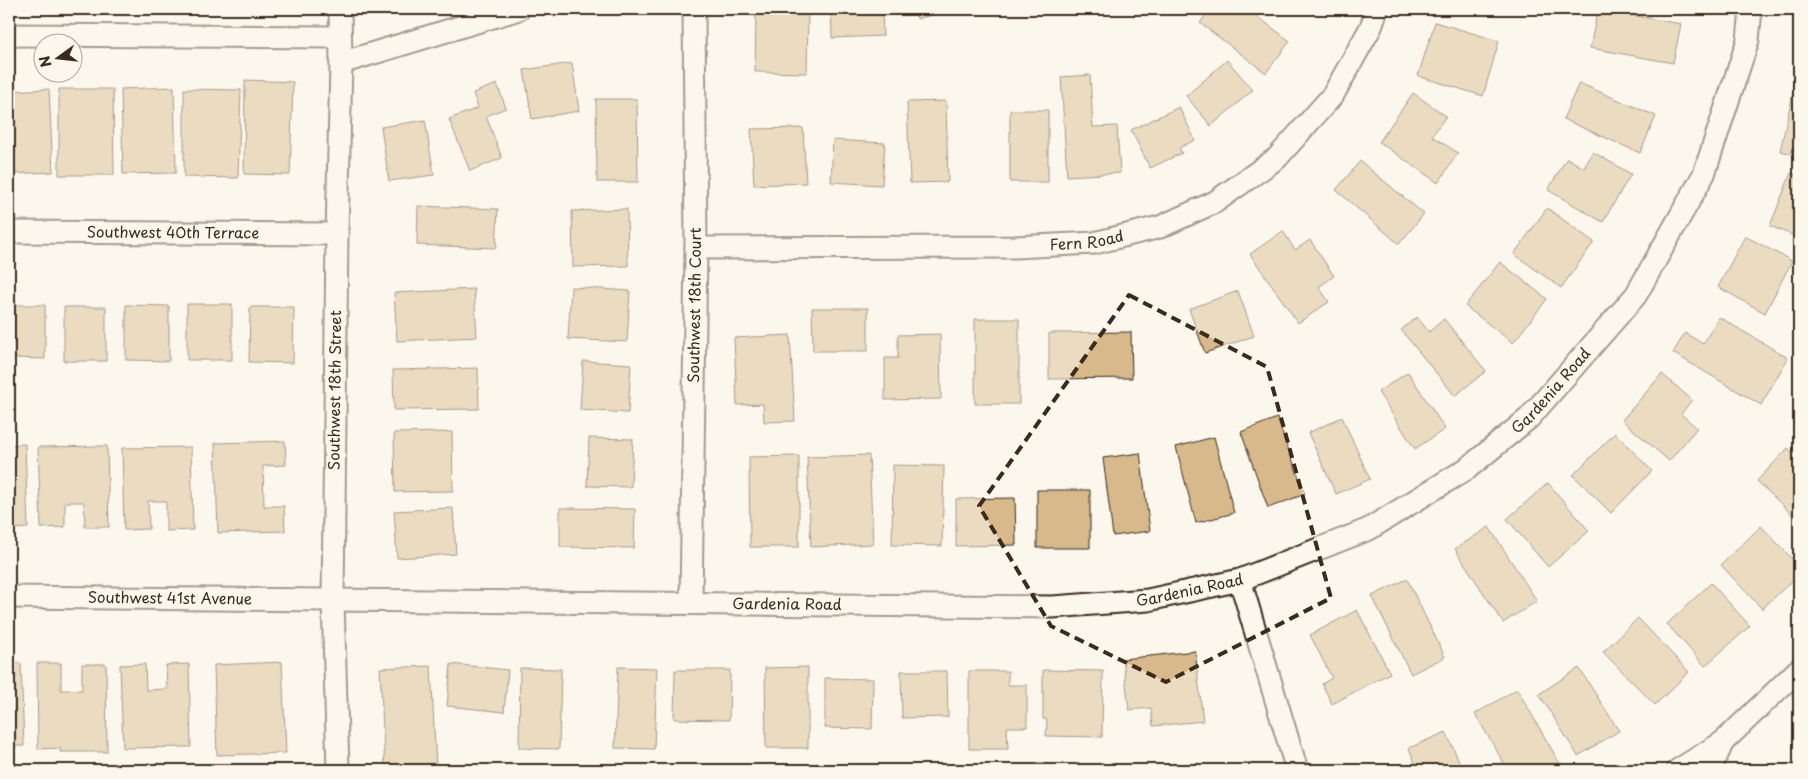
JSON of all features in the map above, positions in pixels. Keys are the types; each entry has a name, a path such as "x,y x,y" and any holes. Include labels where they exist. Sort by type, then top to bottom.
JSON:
{"street":[{"name":"Southwest 18th Street","path":"338,770 333,601 341,63 340,9"},
{"path":"341,63 518,9"},
{"name":"Southwest 18th Court","path":"691,603 696,248 694,9"},
{"name":"Fern Road","path":"696,248 1015,247 1094,243 1160,226 1215,202 1277,158 1333,95 1371,27 1377,9"},
{"name":"Gardenia Road","path":"333,601 1052,607 1148,600 1240,580 1370,529 1468,468 1529,418 1636,296 1704,174 1748,40 1751,9"},
{"path":"9,35 340,37"},
{"name":"Southwest 40th Terrace","path":"9,232 337,234"},
{"path":"1240,580 1297,770"},
{"name":"Southwest 41st Avenue","path":"9,597 333,601"},
{"path":"1678,770 1723,742 1799,669"},
{"path":"1710,770 1723,742"}],"highlighted area":[{"path":"1129,295 1267,367 1331,598 1166,682 1051,626 979,506"}],"building":[{"path":"756,9 808,9 807,73 755,72"},
{"path":"831,9 882,9 883,36 832,38"},
{"path":"914,9 954,9 917,19"},
{"path":"1210,9 1247,9 1290,41 1266,73 1200,23"},
{"path":"1598,9 1681,24 1673,63 1590,48"},
{"path":"1435,22 1499,41 1483,96 1418,76"},
{"path":"1227,60 1253,90 1211,126 1186,96"},
{"path":"572,63 579,111 532,119 524,70"},
{"path":"1090,75 1093,127 1117,126 1120,173 1067,176 1061,77"},
{"path":"245,80 293,82 290,175 244,174"},
{"path":"1579,83 1656,116 1640,153 1563,119"},
{"path":"497,84 506,108 486,116 502,158 470,171 449,119 478,108 473,93"},
{"path":"174,87 176,173 123,174 121,89"},
{"path":"49,89 53,172 9,174 9,91"},
{"path":"59,89 113,89 114,175 59,175"},
{"path":"184,89 241,90 238,178 184,177"},
{"path":"1413,93 1446,116 1432,136 1458,153 1438,183 1379,142"},
{"path":"1793,93 1799,94 1799,155 1780,151"},
{"path":"596,99 637,99 638,182 597,182"},
{"path":"946,101 948,182 910,183 907,102"},
{"path":"1179,107 1195,140 1179,148 1182,153 1150,168 1131,130"},
{"path":"1010,110 1048,110 1048,182 1010,182"},
{"path":"425,120 434,175 389,181 381,127"},
{"path":"803,128 806,183 754,185 751,129"},
{"path":"833,140 885,143 882,185 831,182"},
{"path":"1593,152 1631,174 1603,222 1548,190 1567,158 1584,168"},
{"path":"1360,161 1424,214 1399,244 1336,190"},
{"path":"1791,173 1799,176 1799,238 1770,226"},
{"path":"418,206 498,209 496,248 417,245"},
{"path":"1547,208 1594,242 1561,288 1514,254"},
{"path":"627,209 628,266 573,267 572,211"},
{"path":"1283,231 1295,250 1310,240 1334,276 1319,287 1329,302 1298,323 1250,254"},
{"path":"1745,236 1792,261 1765,313 1718,287"},
{"path":"1500,262 1547,299 1513,343 1465,306"},
{"path":"571,287 630,291 627,342 568,339"},
{"path":"474,289 477,337 397,341 394,293"},
{"path":"1238,291 1254,336 1205,353 1189,309"},
{"path":"187,304 232,304 232,360 187,360"},
{"path":"9,305 45,305 45,359 9,358"},
{"path":"126,305 169,306 169,361 126,360"},
{"path":"64,307 106,307 106,361 64,361"},
{"path":"250,307 294,307 293,363 249,362"},
{"path":"812,308 868,308 868,351 813,351"},
{"path":"1417,317 1429,332 1444,319 1486,371 1455,396 1401,330"},
{"path":"1719,317 1788,358 1761,405 1673,353 1685,333 1703,344"},
{"path":"975,319 1019,319 1019,404 975,404"},
{"path":"1131,332 1132,378 1049,379 1049,333"},
{"path":"940,334 941,399 885,400 885,358 898,358 898,335"},
{"path":"790,335 795,421 764,422 763,404 737,405 734,338"},
{"path":"583,361 631,364 628,413 580,410"},
{"path":"478,368 479,409 394,410 393,370"},
{"path":"1408,372 1445,429 1415,449 1378,392"},
{"path":"1662,374 1692,400 1681,414 1697,428 1669,461 1622,420"},
{"path":"1342,417 1370,479 1336,494 1308,433"},
{"path":"1277,418 1305,494 1268,508 1241,432"},
{"path":"452,432 453,491 395,492 394,433"},
{"path":"1615,433 1652,471 1611,513 1573,475"},
{"path":"1214,437 1234,513 1196,523 1176,447"},
{"path":"589,438 633,439 631,487 587,486"},
{"path":"285,441 286,465 263,466 264,506 284,506 285,531 218,533 215,443"},
{"path":"25,444 28,528 9,529 9,445"},
{"path":"107,446 109,527 85,527 84,502 65,502 65,527 41,528 38,447"},
{"path":"191,447 193,530 166,531 166,501 148,501 149,529 124,530 122,448"},
{"path":"1788,448 1799,459 1799,521 1757,481"},
{"path":"1140,453 1150,531 1113,536 1103,458"},
{"path":"869,455 873,544 811,547 807,457"},
{"path":"799,456 799,547 750,547 749,457"},
{"path":"893,465 944,466 942,546 892,545"},
{"path":"1548,483 1589,531 1548,567 1507,519"},
{"path":"1037,490 1090,490 1090,548 1037,548"},
{"path":"1015,498 1016,545 956,546 956,499"},
{"path":"453,508 456,554 397,558 394,511"},
{"path":"560,508 635,509 634,548 560,547"},
{"path":"1761,526 1799,566 1799,574 1762,609 1721,565"},
{"path":"1489,527 1537,601 1503,623 1455,549"},
{"path":"1407,579 1445,657 1411,674 1372,596"},
{"path":"1711,583 1750,626 1705,666 1667,624"},
{"path":"1357,610 1390,673 1332,704 1322,684 1332,678 1310,635"},
{"path":"1638,618 1689,672 1655,705 1603,652"},
{"path":"1195,651 1203,721 1153,726 1151,708 1129,710 1123,659"},
{"path":"282,662 286,753 217,755 214,665"},
{"path":"21,663 24,746 9,746 9,664"},
{"path":"37,663 61,663 61,690 82,690 82,664 106,664 107,752 60,752 60,748 38,749"},
{"path":"145,664 146,690 167,689 166,665 189,664 191,747 123,748 120,665"},
{"path":"451,664 508,670 504,712 447,706"},
{"path":"431,666 436,769 385,770 380,668"},
{"path":"618,667 657,668 654,749 615,748"},
{"path":"808,667 808,748 766,748 765,668"},
{"path":"520,668 561,669 559,749 519,748"},
{"path":"1579,668 1619,731 1578,756 1539,694"},
{"path":"675,670 730,670 729,720 674,719"},
{"path":"1043,670 1103,671 1102,737 1046,736 1047,720 1043,719"},
{"path":"901,671 947,671 948,717 902,718"},
{"path":"969,671 1008,671 1008,685 1027,685 1027,727 1007,727 1008,749 969,749"},
{"path":"825,678 873,679 872,729 825,728"},
{"path":"1517,689 1560,764 1549,770 1508,770 1475,714"},
{"path":"1446,732 1463,770 1418,770 1409,748"},
{"path":"1799,754 1799,770 1790,770"},
{"path":"1396,764 1398,770 1378,770"}]}
